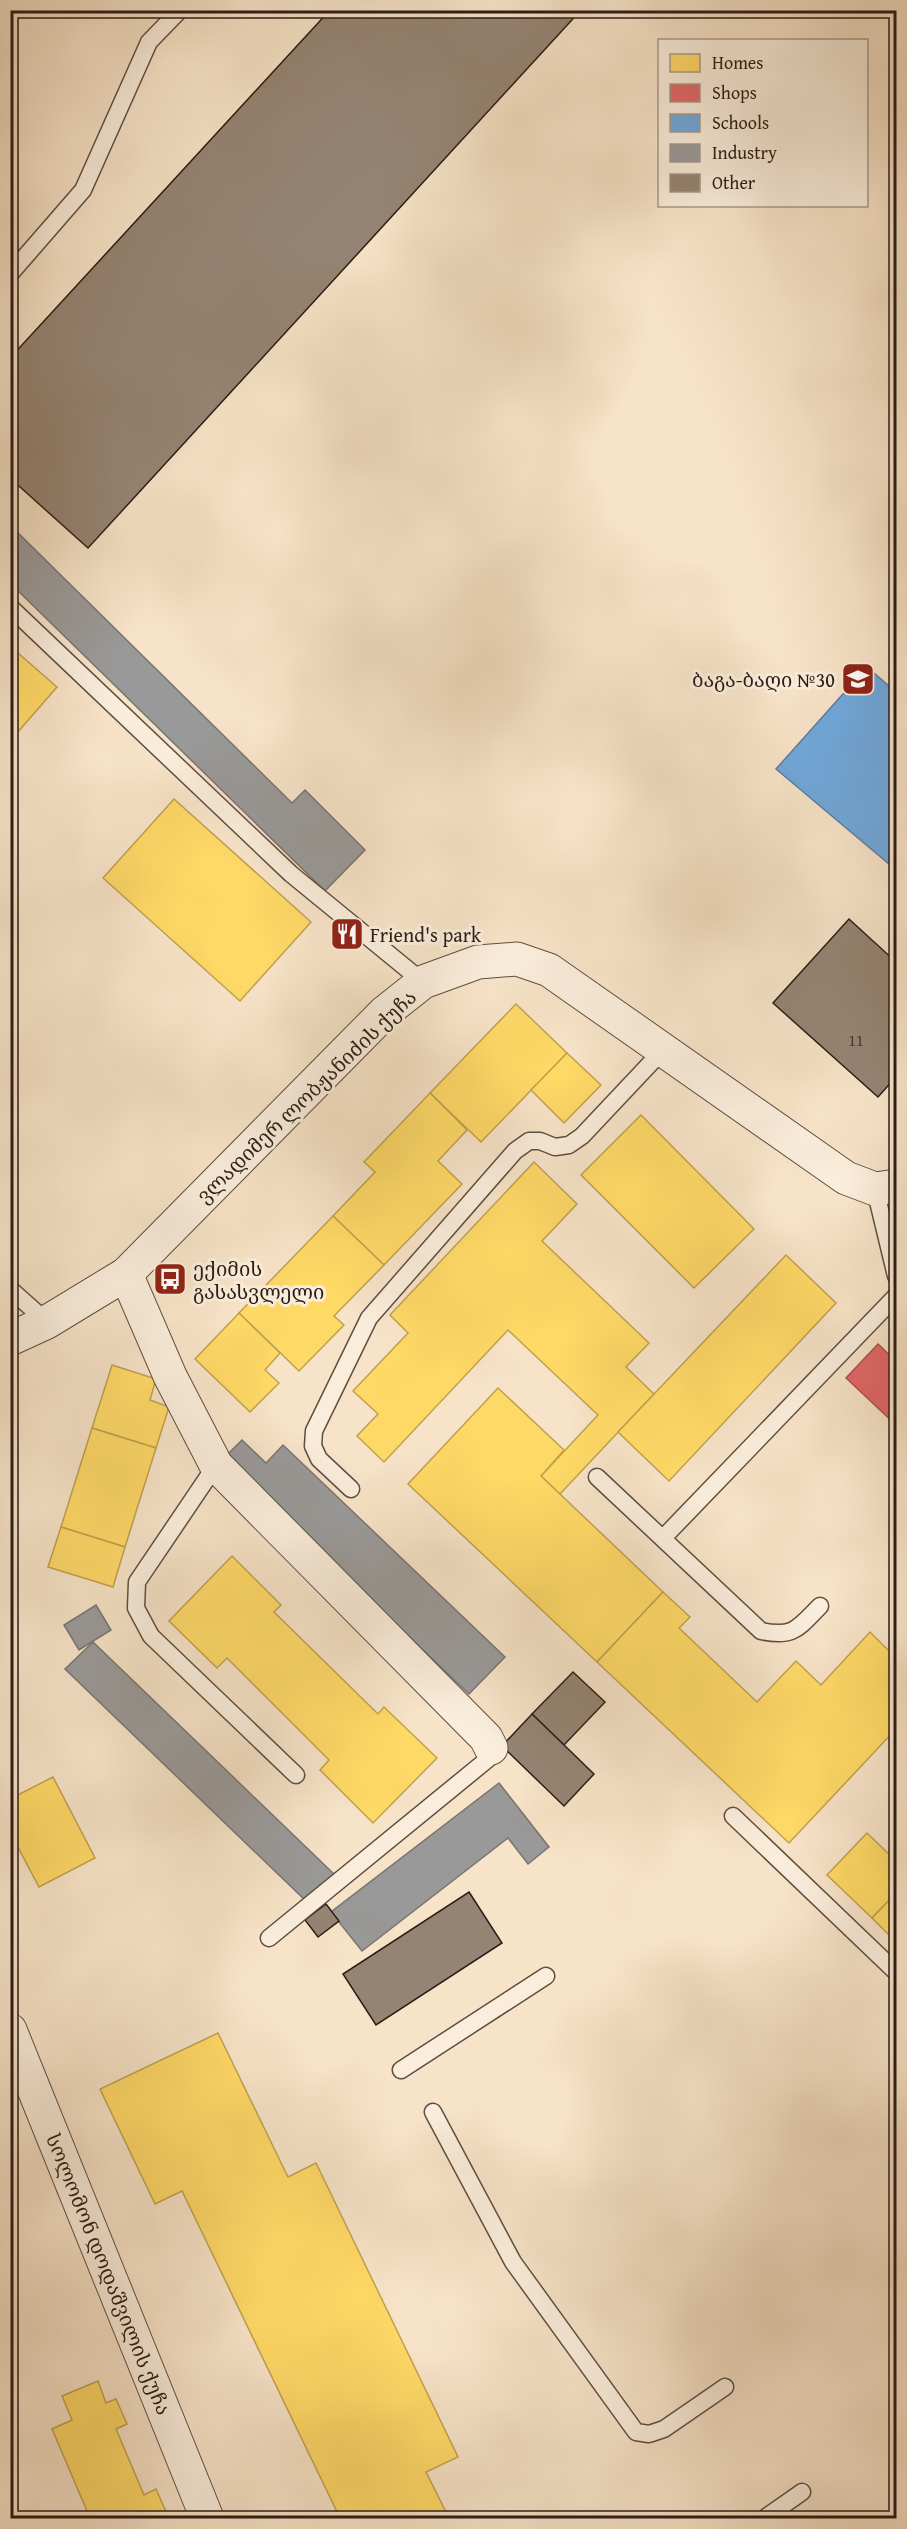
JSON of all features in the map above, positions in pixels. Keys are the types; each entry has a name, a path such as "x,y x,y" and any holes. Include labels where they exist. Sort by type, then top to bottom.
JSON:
{"street":[{"name":"ვლადიმერ ლობჟანიძის ქუჩა","path":"10,1339 47,1322 126,1274 384,1013 423,982 478,962 517,959 549,970 846,1178 886,1187"},
{"path":"126,1274 170,1376 216,1465 486,1738 491,1748"},
{"name":"სოლომონ დოდაშვილის ქუჩა","path":"10,2030 207,2518"}],"lane":[{"path":"10,274 83,190 149,42 180,10"},
{"path":"10,607 291,874 423,982"},
{"path":"351,1489 319,1459 313,1446 314,1431 369,1318 515,1152 529,1141 540,1141 555,1147 569,1145 582,1136 663,1050"},
{"path":"886,1187 897,1276"},
{"path":"10,1289 47,1322"},
{"path":"663,1538 897,1296"},
{"path":"216,1465 137,1582 136,1608 151,1636 296,1775"},
{"path":"597,1477 761,1631 780,1635 797,1629 820,1606"},
{"path":"269,1938 488,1759 491,1748"},
{"path":"733,1816 897,1972"},
{"path":"401,2070 546,1976"},
{"path":"432,2112 513,2262 636,2432 649,2434 664,2429 725,2387"},
{"path":"765,2518 802,2492"}],"building: Homes":[{"path":"10,646 57,687 10,741"},
{"path":"174,799 311,922 240,1001 103,878"},
{"path":"516,1004 567,1053 481,1142 430,1093"},
{"path":"567,1053 601,1085 564,1123 531,1090"},
{"path":"430,1093 467,1130 438,1161 462,1184 384,1265 333,1216 375,1172 364,1162"},
{"path":"641,1115 754,1229 694,1288 581,1175"},
{"path":"534,1162 577,1204 542,1241 649,1343 626,1367 654,1394 560,1494 541,1476 598,1415 508,1330 384,1462 357,1436 378,1414 353,1391 408,1333 390,1315"},
{"path":"333,1216 384,1265 334,1316 344,1325 299,1371 239,1313"},
{"path":"786,1255 836,1303 669,1481 618,1432"},
{"path":"239,1313 280,1353 265,1370 279,1383 250,1412 195,1359"},
{"path":"112,1365 156,1379 150,1400 169,1407 156,1448 92,1428"},
{"path":"498,1388 564,1450 541,1476 663,1592 597,1662 408,1484"},
{"path":"92,1428 156,1448 125,1547 61,1527"},
{"path":"61,1527 125,1547 113,1587 48,1567"},
{"path":"232,1556 281,1605 274,1612 378,1714 384,1707 437,1758 373,1823 320,1770 329,1760 227,1658 217,1668 169,1621"},
{"path":"663,1592 690,1617 679,1628 757,1702 796,1661 821,1685 870,1632 896,1658 896,1729 789,1843 597,1662"},
{"path":"53,1777 95,1858 39,1887 10,1832 10,1799"},
{"path":"867,1833 896,1861 896,1893 872,1918 827,1875"},
{"path":"896,1893 896,1942 872,1918"},
{"path":"218,2033 288,2177 316,2163 458,2457 426,2472 449,2518 340,2518 182,2191 155,2204 100,2089"},
{"path":"98,2381 106,2403 116,2399 127,2424 116,2429 144,2495 156,2489 167,2514 159,2518 90,2518 52,2429 72,2420 62,2396"}],"building: Shops":[{"path":"878,1344 896,1361 896,1425 846,1378"}],"building: Schools":[{"path":"867,667 896,692 896,870 776,769"}],"building: Industry":[{"path":"10,525 292,803 305,790 365,850 325,891 10,583"},
{"path":"242,1440 266,1463 283,1445 505,1657 469,1694 223,1459"},
{"path":"96,1605 111,1630 79,1650 64,1625"},
{"path":"93,1642 335,1875 308,1903 65,1669"},
{"path":"499,1783 549,1847 528,1864 508,1838 362,1951 331,1912"}],"building: Other":[{"path":"330,10 581,10 88,548 10,478 10,358"},
{"path":"849,919 896,962 896,1077 878,1097 773,1003"},
{"path":"573,1672 605,1702 564,1745 532,1714"},
{"path":"532,1714 594,1774 564,1806 502,1746"},
{"path":"469,1892 502,1943 376,2025 343,1974"},
{"path":"326,1904 339,1921 318,1937 305,1920"}],"place":[{"name":"ბაგა-ბაღი №30","path":"858,679"},
{"name":"Friend's park","path":"347,934"},
{"name":"ექიმის გასასვლელი","path":"170,1279"}]}
